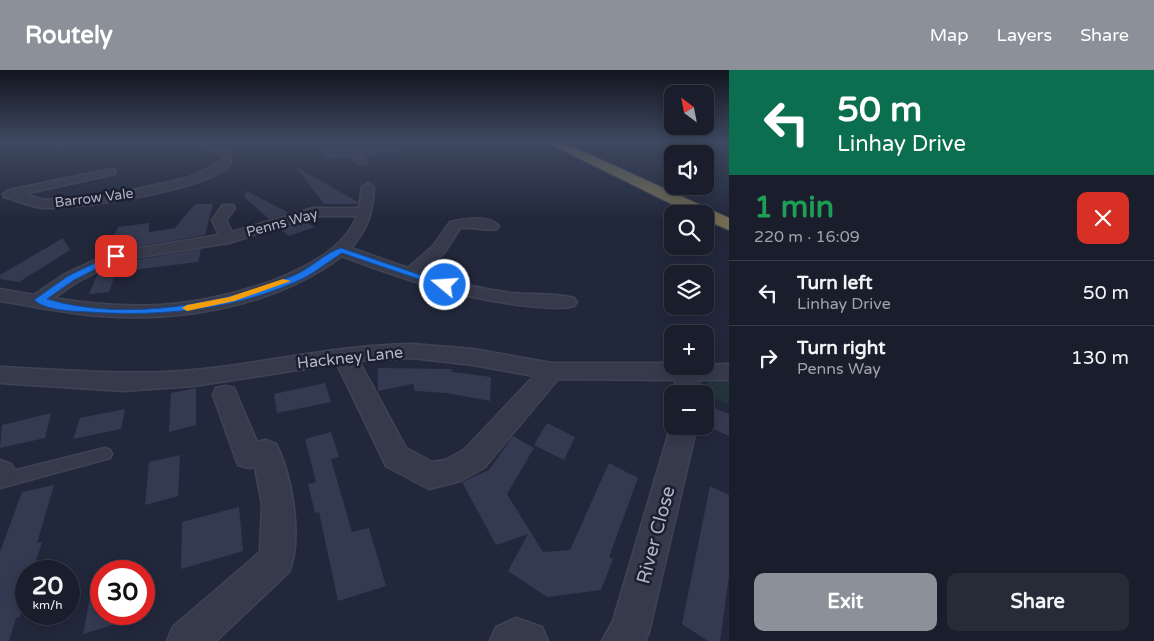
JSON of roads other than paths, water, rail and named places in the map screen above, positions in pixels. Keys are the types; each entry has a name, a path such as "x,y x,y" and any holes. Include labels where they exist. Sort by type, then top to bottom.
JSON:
{"highway":[{"path":"600,168 664,193"},
{"path":"608,168 664,193"},
{"path":"626,168 729,213"},
{"path":"668,195 729,225"},
{"path":"698,195 729,213"}],"street":[{"name":"Barrow Vale","path":"111,172 9,194 43,204 110,199 191,181 218,168"},
{"path":"0,295 39,300 65,308 115,311 174,310 231,299 270,288 301,275 341,250 356,233 366,207 368,187"},
{"name":"Penns Way","path":"39,300 71,278 116,256 230,238 313,212 366,207"},
{"name":"Penns Way","path":"228,208 219,220 221,228 230,238"},
{"path":"449,217 492,226"},
{"path":"412,274 439,249 455,225 470,222"},
{"path":"341,250 461,290 530,302 567,302"},
{"name":"Hackney Lane","path":"0,375 122,382 194,378 344,355 412,351 473,357 552,371 664,372"},
{"path":"344,355 396,457 429,476 450,472 474,458 552,371"},
{"name":"Hackney Lane","path":"714,372 729,372"},
{"path":"187,641 277,560 278,505 266,452 248,456 225,395"},
{"name":"River Close","path":"622,641 629,632 682,435"},
{"path":"510,641 516,638 528,641"}],"lane":[{"path":"0,476 104,454"}]}
